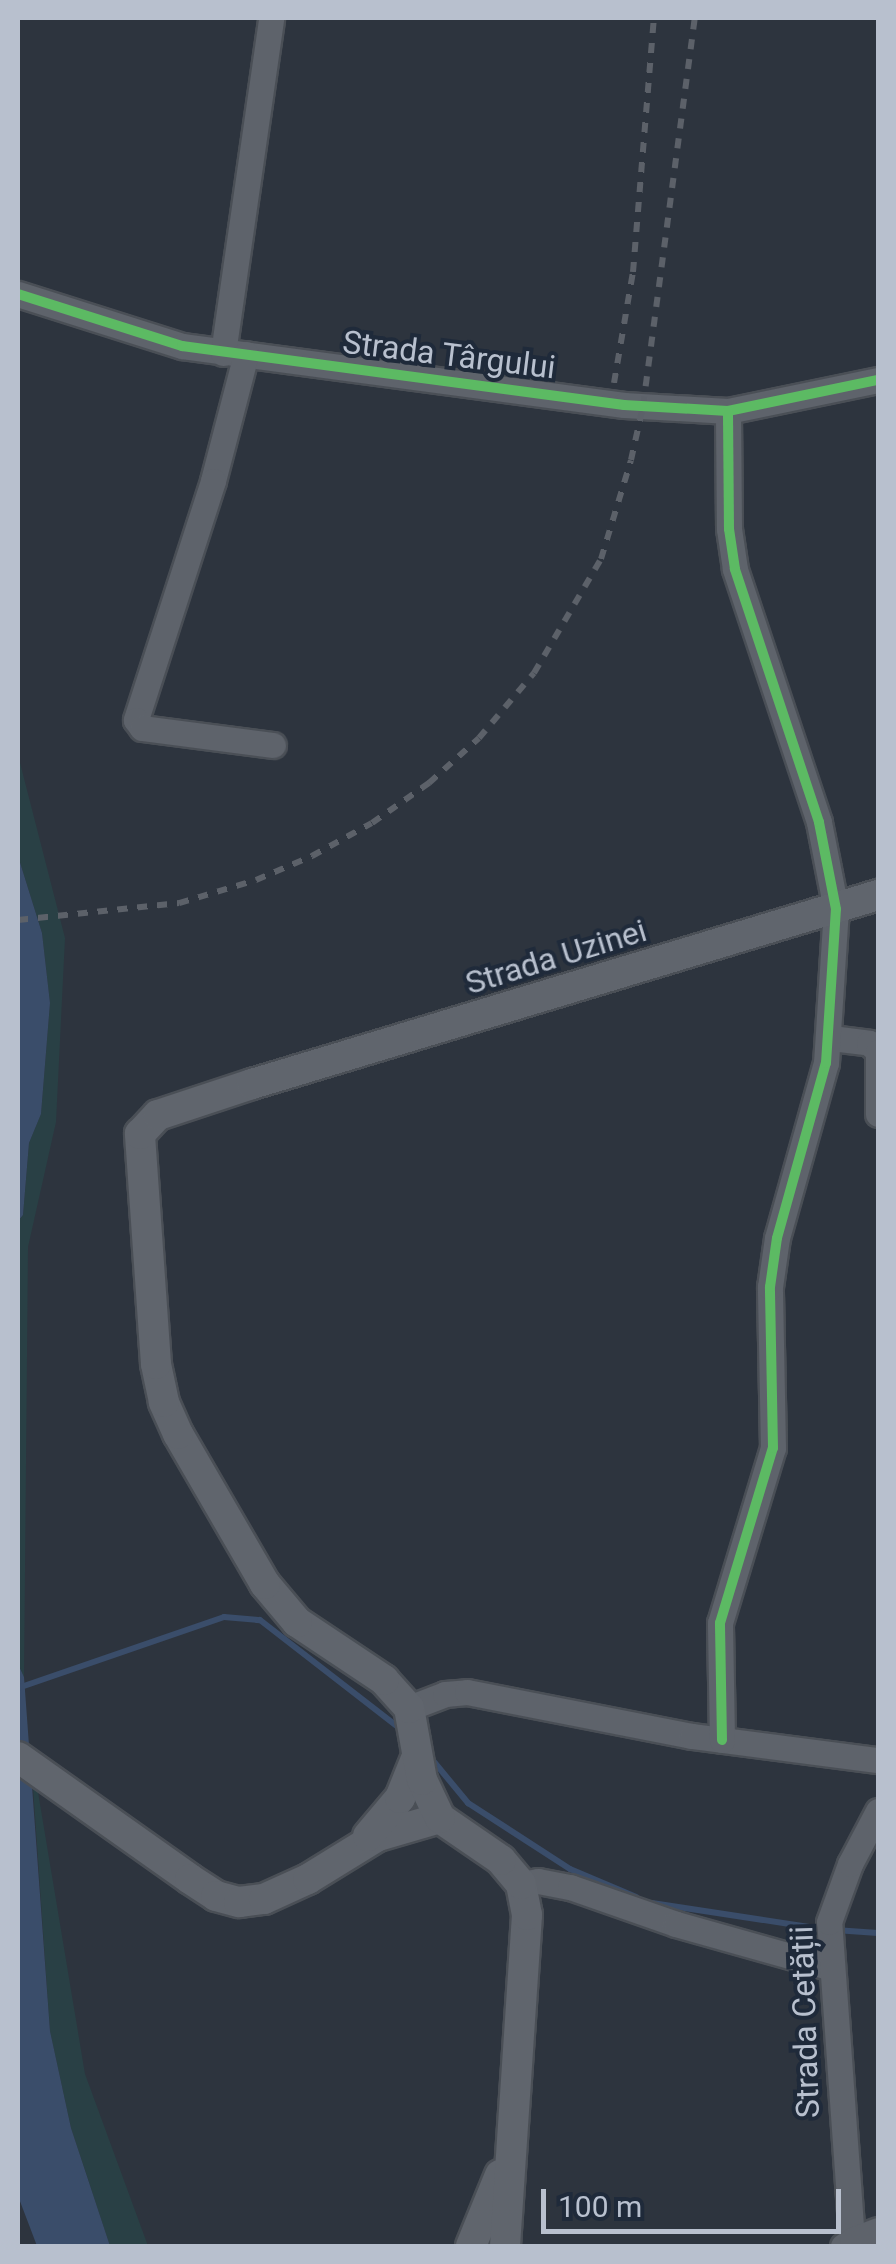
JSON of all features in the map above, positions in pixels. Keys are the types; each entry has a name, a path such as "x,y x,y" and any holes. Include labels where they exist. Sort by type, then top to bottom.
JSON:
{"main road":[{"name":"Strada Uzinei","path":"414,1736 384,1680 297,1622 266,1584 178,1434 164,1402 156,1364 140,1134 158,1115 252,1084 878,895"},
{"path":"414,1736 435,1810 501,1860 521,1884 528,1914 505,2246"},
{"path":"355,1848 384,1820 404,1790 414,1736"},
{"path":"29,1764 190,1880 216,1896 238,1902 274,1894 355,1848 435,1810"},
{"path":"384,1820 435,1810"},
{"path":"470,2246 510,2149"}],"street":[{"path":"271,18 234,353 213,481 136,720 142,728 273,744"},
{"name":"Strada Târgului","path":"18,294 182,346 624,405 728,411 878,380"},
{"path":"722,1740 723,1610 764,1482 776,1428 770,1287 778,1238 820,1091 830,1038 836,909 815,809 734,568 729,529 728,411"},
{"path":"830,1038 869,1043 878,1052 878,1114"},
{"path":"414,1736 445,1694 467,1692 722,1740 878,1760"},
{"name":"Strada Cetății","path":"849,2244 829,1931 850,1864 878,1811"},
{"path":"521,1884 538,1881 570,1887 676,1924 829,1967"},
{"path":"849,2244 878,2230"}],"green space":[{"path":"18,755 65,938 56,1122 28,1247 24,1677 18,1664 18,1221 23,1215 29,1143 41,1114 50,1003 42,933 18,856"},
{"path":"30,1744 85,2074 148,2246 110,2246 71,2128 50,2031"}],"water":[{"path":"18,856 42,933 50,1003 41,1114 29,1143 23,1215 18,1221"},
{"path":"18,1664 24,1677 50,2031 71,2128 110,2246 37,2246 18,2196"}],"waterway":[{"path":"18,1688 224,1617 260,1620 403,1731"},
{"path":"430,1757 468,1803 570,1869 636,1897"},
{"path":"652,1903 822,1929"},
{"path":"835,1930 878,1933"}],"railway":[{"path":"614,383 633,272 654,18"},
{"path":"18,920 179,903 256,880 312,856 372,823 429,783 479,738 534,673 601,559 631,460 643,406 695,18"}],"cycle path":[{"path":"18,294 182,346 624,405 728,411 878,380"},
{"path":"722,1740 720,1623 773,1448 770,1287 777,1238 826,1063 836,909 819,822 735,569 729,529 728,411"}]}
